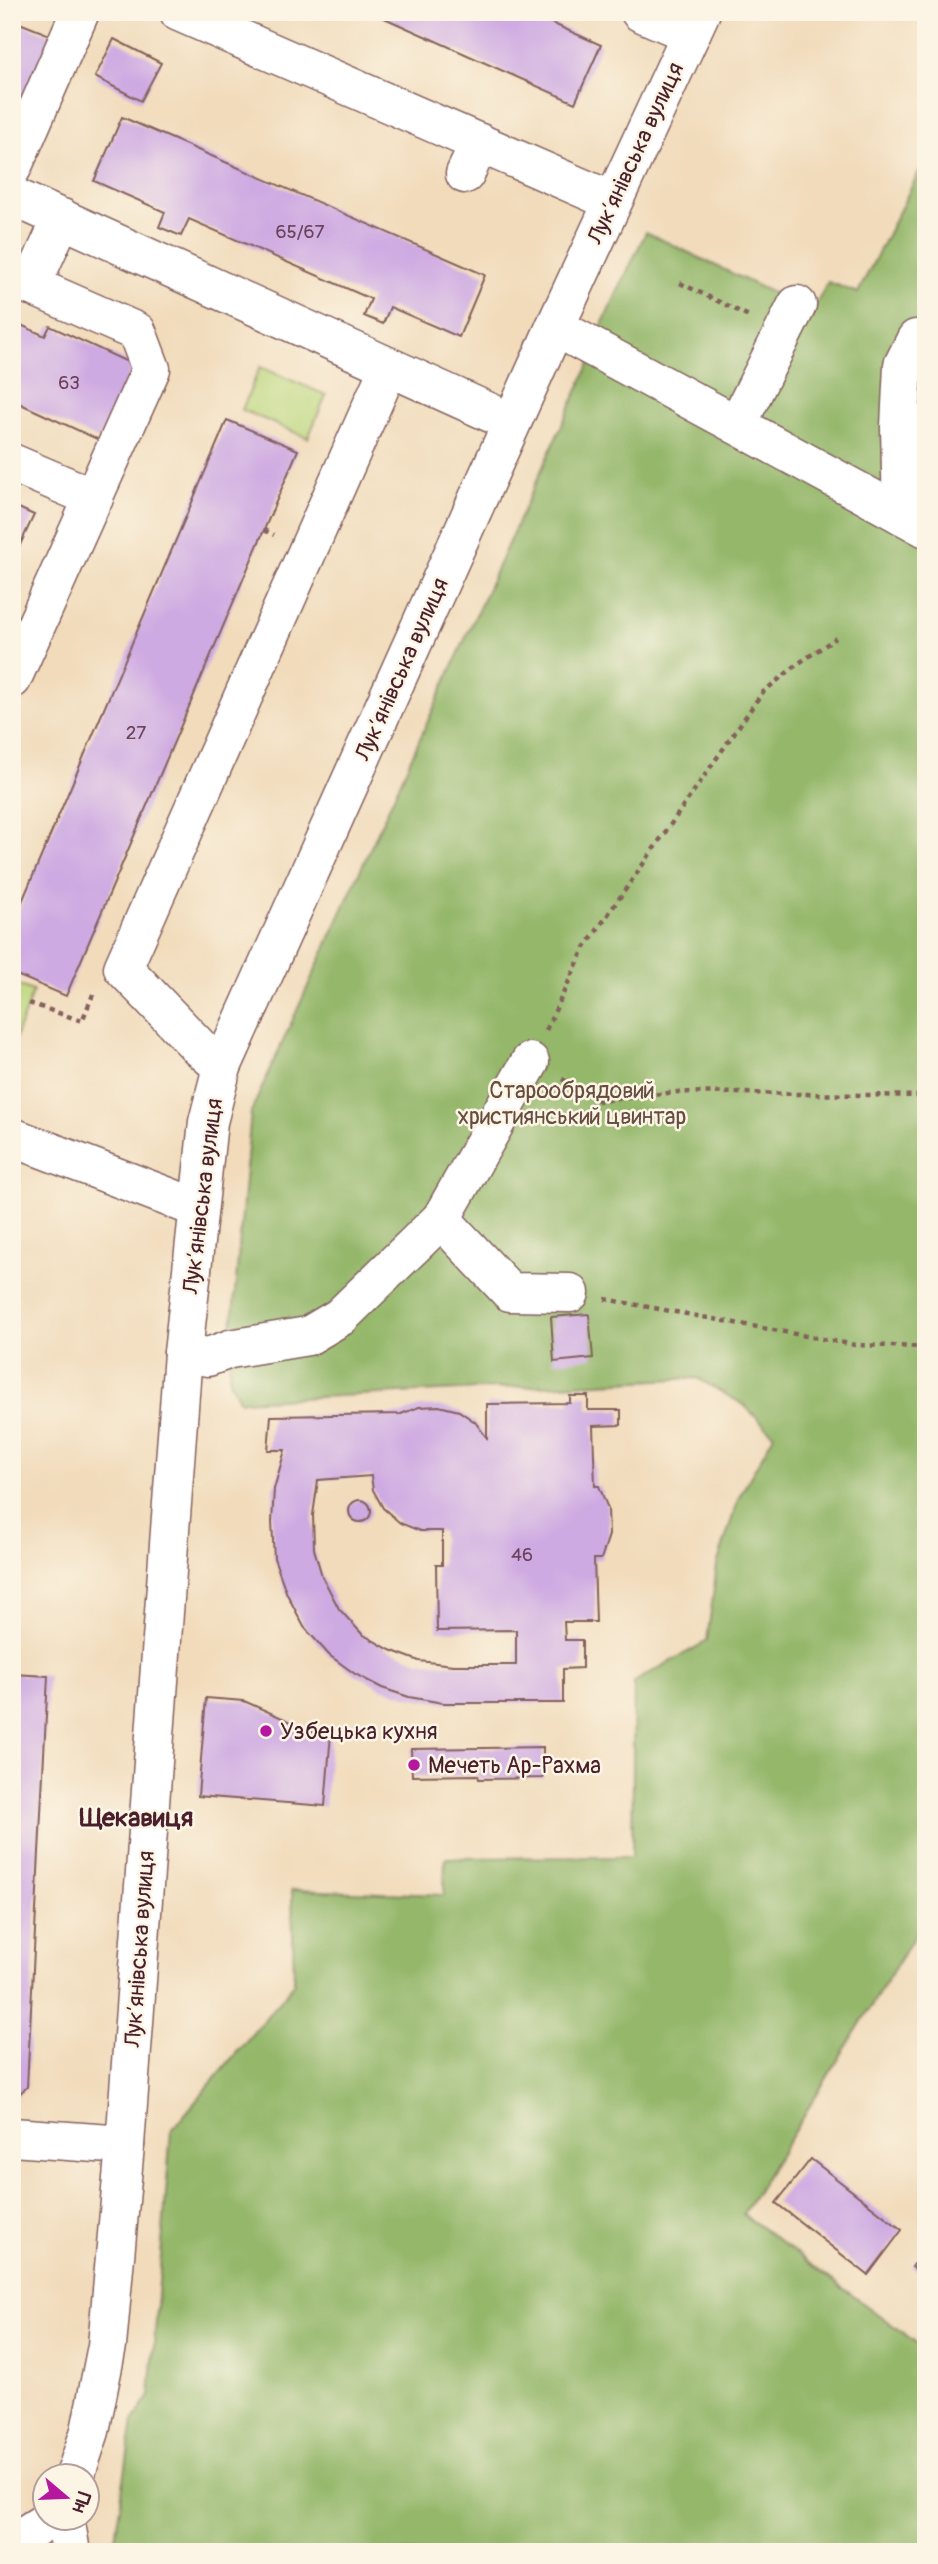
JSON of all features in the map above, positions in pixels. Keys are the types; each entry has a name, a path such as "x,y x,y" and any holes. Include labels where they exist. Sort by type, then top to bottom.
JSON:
{"street":[{"path":"12,168 80,12"},
{"path":"179,12 472,158 612,201"},
{"path":"640,12 696,23"},
{"name":"Лукʼянівська вулиця","path":"80,2462 90,2431 107,2346 125,2145 183,1353 208,1122 222,1067 511,422 696,23"},
{"path":"12,196 511,422"},
{"path":"12,679 20,640 94,498 151,369 137,332 21,282 62,218"},
{"path":"737,425 790,319"},
{"path":"555,327 914,521"},
{"path":"914,521 900,427 903,365 916,339"},
{"path":"222,1067 199,1047 124,968 122,949 300,546 389,367"},
{"path":"12,463 94,498"},
{"path":"183,1353 208,1357 230,1349 308,1336 340,1317 441,1219 530,1062"},
{"path":"12,1137 197,1208"},
{"path":"441,1219 510,1292 570,1293"},
{"path":"12,2137 125,2145"},
{"path":"12,2543 32,2530"},
{"path":"67,2532 71,2552"}],"path":[{"path":"748,12 762,16 764,12"},
{"path":"680,283 790,319"},
{"path":"835,638 762,693 584,949 530,1062 600,1101 677,1092 926,1096"},
{"path":"29,1003 82,1021"},
{"path":"570,1293 855,1345 926,1347"}],"green space":[{"name":"Старообрядовий християнський цвинтар","path":"920,170 926,170 926,1917 743,2214 926,2350 926,2552 113,2552 133,2421 150,2396 171,2131 294,1984 292,1890 444,1895 445,1858 632,1857 634,1682 707,1641 717,1565 739,1497 774,1435 744,1405 697,1378 240,1401 229,1381 230,1349 251,1112 589,365 598,333 646,232 812,312 828,282 858,293"},
{"path":"260,367 326,395 308,438 242,410"},
{"path":"12,983 33,991 12,1047"}],"building":[{"path":"371,12 527,12 601,45 575,103"},
{"path":"12,20 55,37 12,138"},
{"path":"114,39 161,63 141,101 95,77"},
{"path":"122,117 485,275 459,337 390,307 383,324 364,316 371,299 189,219 181,236 159,227 165,212 94,181"},
{"path":"12,321 45,336 50,326 134,365 99,440 12,400"},
{"path":"227,420 298,450 66,996 12,973 12,925"},
{"path":"12,505 34,515 12,562"},
{"path":"589,1314 593,1358 554,1362 551,1317"},
{"path":"570,1396 588,1396 588,1410 621,1410 621,1425 593,1426 595,1486 599,1486 608,1509 609,1535 601,1559 594,1559 596,1622 564,1622 565,1640 582,1640 582,1668 563,1669 563,1703 443,1703 409,1697 382,1688 355,1674 329,1655 304,1627 287,1594 274,1558 274,1489 285,1450 268,1450 271,1416 401,1414 419,1407 439,1406 459,1411 475,1422 487,1438 487,1404 570,1403","holes":["371,1476 373,1490 383,1508 400,1523 420,1531 442,1531 442,1565 436,1565 437,1631 516,1630 516,1665 453,1665 419,1661 390,1650 362,1634 339,1609 322,1576 314,1549 313,1515 318,1480"]},
{"path":"360,1500 368,1503 371,1511 368,1519 360,1522 352,1519 349,1511 352,1503"},
{"path":"12,1674 48,1676 27,2087 12,2100"},
{"path":"206,1698 244,1701 311,1731 331,1733 325,1806 198,1796"},
{"path":"543,1747 543,1778 412,1776 411,1749"},
{"path":"811,2159 902,2230 868,2275 776,2203"},
{"path":"926,2248 926,2277 912,2267"}],"place":[{"name":"Узбецька кухня","path":"266,1731"},
{"name":"Мечеть Ар-Рахма","path":"414,1765"}],"district":[{"name":"Щекавиця","path":"136,1817"}]}
